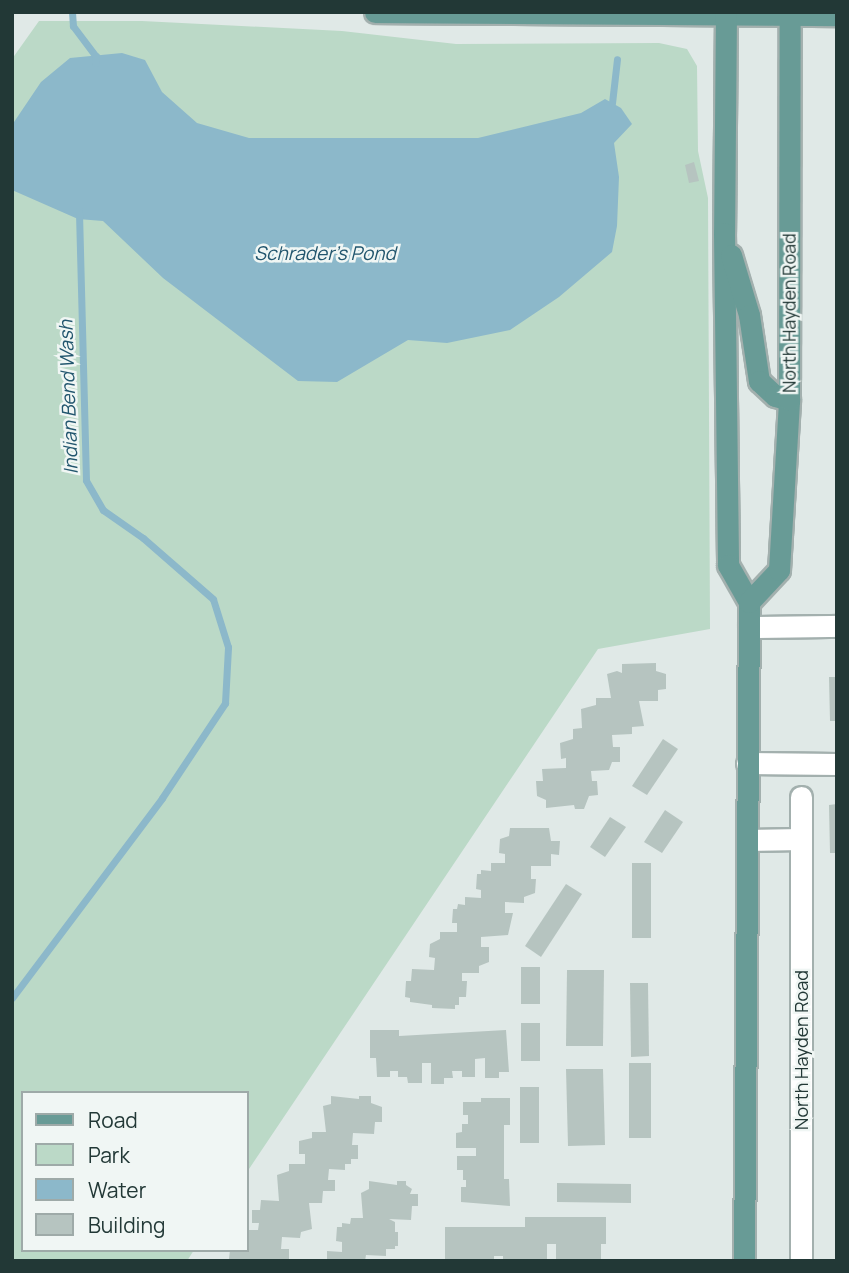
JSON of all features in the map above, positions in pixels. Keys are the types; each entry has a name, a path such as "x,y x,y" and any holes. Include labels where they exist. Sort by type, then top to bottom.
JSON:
{"main road":[{"path":"375,12 837,15"},
{"path":"726,13 724,233 728,565 749,602 744,1261"},
{"name":"North Hayden Road","path":"749,602 779,570 789,400 790,13"},
{"path":"724,233 749,314 759,381 775,397 789,400"}],"street":[{"path":"749,626 837,626"},
{"path":"747,763 837,764"},
{"name":"North Hayden Road","path":"801,797 801,1261"},
{"path":"747,840 801,839"}],"green space":[{"path":"39,21 142,21 342,31 456,44 659,43 687,49 697,66 698,151 708,198 710,629 598,649 248,1171 248,1091 21,1091 21,1252 193,1252 187,1261 12,1261 12,59"}],"water":[{"name":"Schrader's Pond","path":"122,53 145,60 162,92 197,123 249,138 478,138 581,113 605,99 621,108 632,124 614,143 619,177 617,226 612,252 559,297 510,330 447,343 408,340 337,382 298,381 163,278 103,221 78,219 12,190 12,125 41,82 70,58"}],"building":[{"path":"694,162 699,181 689,183 685,165"},
{"path":"656,663 656,671 666,674 666,689 658,690 658,701 639,701 644,726 632,727 632,734 612,735 613,747 620,747 620,762 612,762 609,770 591,771 592,781 597,781 598,795 589,796 584,809 575,809 574,805 546,808 546,800 537,796 536,781 543,781 542,769 566,768 566,758 561,759 560,743 573,739 573,729 582,728 581,709 596,705 596,698 611,698 607,674 617,671 622,673 622,664"},
{"path":"829,677 837,677 837,721 830,721"},
{"path":"663,739 678,749 647,795 632,786"},
{"path":"837,804 837,853 830,853 829,805"},
{"path":"665,810 683,822 662,853 644,842"},
{"path":"610,817 626,827 605,857 590,847"},
{"path":"510,828 549,828 551,841 560,841 559,855 551,854 551,866 531,866 531,879 536,879 535,893 524,897 524,903 505,902 505,913 513,913 508,935 481,937 481,947 489,947 489,962 479,966 479,973 462,973 462,981 467,981 466,997 459,997 459,1005 455,1005 455,1009 432,1008 432,1005 410,1002 410,998 405,997 406,981 411,981 412,969 434,970 435,958 429,957 430,944 440,939 440,932 457,932 457,923 452,923 453,909 457,909 458,904 465,905 465,897 481,898 481,890 476,889 477,874 481,874 481,870 491,871 491,863 505,863 505,854 499,853 500,839 509,836"},
{"path":"632,863 651,863 651,938 632,938"},
{"path":"566,884 582,894 541,957 525,946"},
{"path":"521,967 540,967 540,1004 521,1004"},
{"path":"567,970 604,970 603,1046 566,1046"},
{"path":"630,983 648,983 649,1056 631,1057"},
{"path":"521,1023 540,1023 540,1061 521,1061"},
{"path":"370,1030 399,1030 399,1036 506,1030 509,1072 499,1072 499,1078 485,1078 485,1058 475,1059 475,1077 462,1077 462,1071 452,1071 453,1078 444,1078 444,1084 431,1084 431,1063 422,1063 422,1083 408,1083 407,1077 398,1077 398,1071 390,1071 390,1077 377,1077 376,1058 370,1058"},
{"path":"629,1063 651,1063 651,1138 629,1138"},
{"path":"566,1069 603,1069 605,1145 568,1146"},
{"path":"520,1087 539,1087 539,1143 520,1143"},
{"path":"331,1096 359,1099 359,1096 371,1096 371,1103 382,1107 382,1122 375,1122 374,1134 353,1133 352,1145 358,1145 358,1159 351,1159 351,1164 345,1164 345,1170 329,1169 328,1180 335,1180 335,1191 323,1191 322,1203 309,1203 312,1229 301,1232 300,1238 282,1237 281,1249 289,1249 289,1261 229,1259 230,1252 248,1252 248,1230 258,1230 259,1223 252,1223 252,1210 260,1210 261,1200 279,1201 277,1175 289,1171 289,1164 305,1164 305,1154 299,1154 299,1141 312,1138 312,1132 326,1132 323,1106 331,1104"},
{"path":"481,1098 510,1098 510,1125 504,1125 504,1179 509,1179 510,1206 461,1202 461,1187 466,1187 466,1180 463,1180 463,1170 457,1170 457,1156 476,1156 476,1148 456,1148 456,1133 462,1132 462,1124 468,1124 468,1115 463,1115 463,1102 481,1102"},
{"path":"369,1181 397,1185 397,1181 406,1181 406,1185 412,1189 410,1194 418,1194 418,1206 412,1206 411,1220 389,1219 395,1222 398,1246 395,1246 395,1249 386,1249 386,1256 366,1255 365,1261 327,1261 327,1251 342,1252 342,1242 336,1241 337,1227 342,1227 342,1223 350,1224 351,1218 363,1218 361,1193 369,1189"},
{"path":"557,1183 631,1184 631,1203 557,1202"},
{"path":"525,1217 606,1217 606,1244 601,1244 601,1261 556,1261 556,1244 547,1244 547,1261 503,1261 503,1256 494,1256 494,1261 445,1261 445,1227 525,1227"}],"waterway":[{"name":"Indian Bend Wash","path":"72,12 73,26 96,56 95,63"},
{"path":"612,103 617,59"},
{"name":"Indian Bend Wash","path":"12,998 162,798 225,703 228,647 213,599 143,538 103,510 86,480 79,210"}]}
